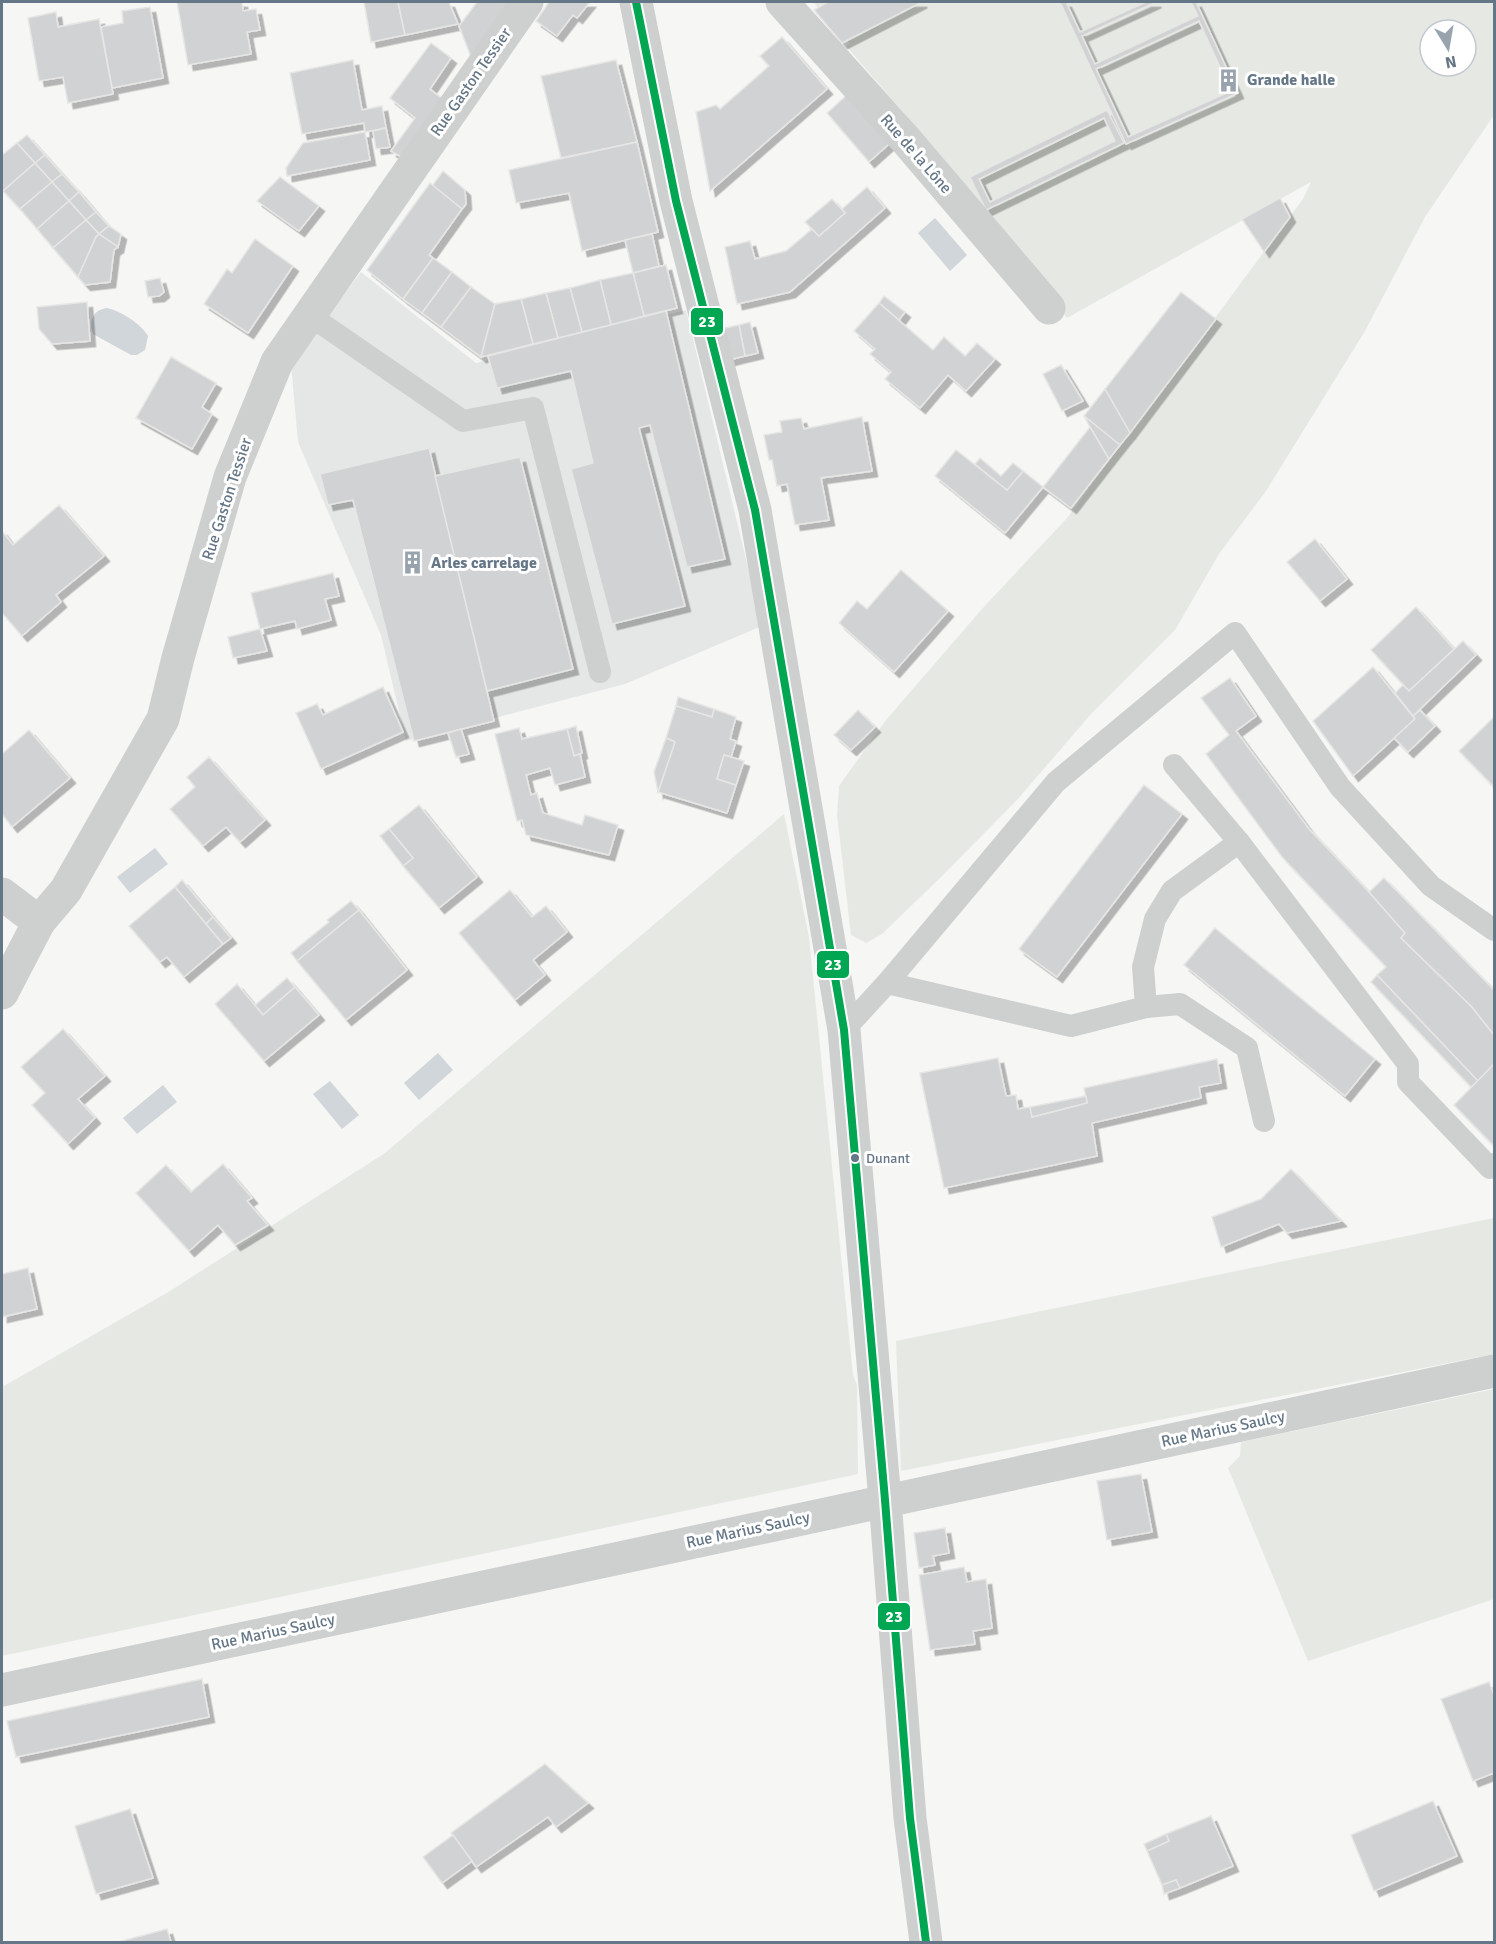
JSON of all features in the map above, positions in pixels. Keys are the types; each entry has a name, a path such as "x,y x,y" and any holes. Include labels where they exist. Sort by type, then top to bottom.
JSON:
{"street":[{"name":"Rue Gaston Tessier","path":"2,993 39,922 66,890 163,719 178,658 230,477 277,362 527,2"},
{"path":"636,2 676,201 755,510 844,1030 910,1818 926,1942"},
{"name":"Rue de la Lône","path":"782,2 906,140 1049,308"},
{"path":"2,894 39,922"},
{"name":"Rue Marius Saulcy","path":"2,1690 1494,1371"}],"lane":[{"path":"309,315 463,422 533,408 600,672"},
{"path":"844,1030 887,983 1056,782 1235,633 1340,788 1431,886 1494,930"},
{"path":"1174,765 1239,842 1408,1064 1408,1082 1490,1168 1494,1164"},
{"path":"1146,1007 1143,967 1155,920 1172,891 1239,842"},
{"path":"887,983 1071,1026 1146,1007 1180,1004 1247,1048 1264,1121"}],"shaded area":[{"path":"813,2 1494,2 1494,115 1425,217 1365,331 1266,491 1219,554 1175,630 1091,714 1017,800 941,877 882,934 866,943 851,935 837,815 839,786 886,720 982,609 1067,518 1303,199 1311,182 1067,318 986,218 928,141 846,46 850,44"},
{"path":"935,218 967,255 950,271 918,233"},
{"path":"361,272 476,363 686,310 762,626 625,684 406,741 381,635 298,442 291,364"},
{"path":"107,308 130,319 145,331 148,336 145,350 137,355 131,355 93,334 91,325 93,317 98,311"},
{"path":"784,814 809,937 853,1375 857,1385 858,1474 2,1656 2,1387 170,1291 385,1153"},
{"path":"155,848 168,864 130,893 117,877"},
{"path":"438,1053 453,1070 419,1100 404,1083"},
{"path":"330,1081 359,1115 342,1129 313,1094"},
{"path":"163,1085 177,1102 137,1134 123,1118"},
{"path":"1494,1218 1494,1354 901,1471 896,1341"},
{"path":"1494,1389 1494,1599 1308,1661 1228,1468 1240,1456 1241,1442"}],"building":[{"path":"177,2 242,2 243,11 256,9 260,30 247,32 251,54 188,65"},
{"path":"364,2 398,2 405,35 371,42"},
{"path":"398,2 449,2 458,24 405,35"},
{"path":"477,2 516,2 473,62 459,26"},
{"path":"549,2 590,2 577,18 573,15 557,36 536,21"},
{"path":"828,2 922,2 842,43 814,10"},
{"name":"Grande halle","path":"1060,2 1066,2 1080,32 1146,2 1156,2 1082,36 1095,64 1198,16 1191,2 1196,2 1238,93 1126,144","holes":["1199,21 1231,91 1128,137 1096,69"]},
{"path":"150,7 163,78 112,88 101,27 123,23 122,11"},
{"path":"56,12 58,27 99,19 113,94 68,103 63,77 39,81 28,18"},
{"path":"782,37 827,89 710,191 696,112 716,105 720,109 769,66 760,56"},
{"path":"431,43 451,58 430,89 445,101 403,158 391,151 415,118 390,98"},
{"path":"353,60 362,110 382,106 386,128 365,132 364,123 302,134 290,73"},
{"path":"616,60 637,142 561,158 541,76"},
{"path":"848,94 889,144 869,162 827,113"},
{"path":"1107,110 1124,143 986,210 970,177","holes":["1104,118 1115,141 990,202 979,179"]},
{"path":"386,128 390,147 376,149 373,131"},
{"path":"365,132 370,160 287,176 286,168 303,143"},
{"path":"27,135 45,155 35,163 17,143"},
{"path":"637,142 658,232 582,251 569,193 516,203 509,170"},
{"path":"17,143 35,163 3,191 2,155"},
{"path":"45,155 62,174 52,182 35,163"},
{"path":"35,163 52,182 20,209 3,191"},
{"path":"443,171 465,190 466,204 462,209 432,186"},
{"path":"62,174 79,192 69,201 52,182"},
{"path":"280,177 319,206 299,231 257,201"},
{"path":"52,182 69,201 37,229 20,209"},
{"path":"430,183 462,209 429,255 433,258 403,299 367,270"},
{"path":"867,187 885,208 790,292 737,304 725,247 750,241 755,259 786,251 812,229 819,236 845,213 842,209"},
{"path":"79,192 96,212 86,220 69,201"},
{"path":"1280,198 1290,217 1264,252 1242,219"},
{"path":"832,199 845,213 819,236 805,222"},
{"path":"69,201 86,220 53,248 37,229"},
{"path":"96,212 109,226 99,234 86,220"},
{"path":"86,220 99,234 78,277 53,248"},
{"path":"109,226 121,234 118,247 99,234"},
{"path":"99,234 118,247 114,250 110,282 85,285 78,277"},
{"path":"652,234 659,266 633,273 625,240"},
{"path":"255,239 293,266 248,333 204,304 227,269 232,273"},
{"path":"433,258 452,272 422,313 403,299"},
{"path":"666,265 677,308 644,316 633,273"},
{"path":"452,272 471,287 441,327 422,313"},
{"path":"633,273 644,316 611,325 600,280"},
{"path":"160,278 164,292 159,296 148,297 145,281"},
{"path":"600,280 611,325 582,332 570,288"},
{"path":"471,287 495,304 481,357 441,327"},
{"path":"570,288 582,332 558,338 546,293"},
{"path":"1181,292 1216,319 1130,433 1105,389"},
{"path":"546,293 558,338 533,344 521,299"},
{"path":"884,296 905,312 899,320 879,303"},
{"path":"521,299 533,344 481,357 495,304"},
{"path":"87,302 90,341 52,344 39,329 37,307"},
{"path":"879,303 933,350 944,337 965,356 977,343 995,359 966,391 948,375 920,408 885,379 891,372 870,354 875,349 854,331"},
{"path":"666,311 725,559 687,567 650,425 639,428 685,606 612,624 571,469 593,463 571,371 497,388 488,356"},
{"path":"750,322 758,353 745,356 739,325"},
{"path":"739,325 745,356 729,360 721,329"},
{"path":"171,357 216,383 202,407 212,414 192,449 136,418"},
{"path":"1061,365 1083,401 1062,411 1043,374"},
{"path":"1105,389 1130,433 1120,445 1084,416"},
{"path":"1084,416 1120,445 1109,459 1090,427"},
{"path":"862,417 872,471 821,478 829,520 795,525 787,484 777,486 764,435 782,432 780,421 801,418 804,429"},
{"path":"1090,427 1109,459 1071,508 1043,487"},
{"name":"Arles carrelage","path":"429,448 494,721 414,741 353,500 328,505 320,474"},
{"path":"956,450 1007,490 1023,471 1043,487 1005,533 935,476"},
{"path":"520,457 573,669 487,691 435,476"},
{"path":"980,458 1001,476 1013,463 1023,471 1007,490 975,464"},
{"path":"59,505 104,556 56,595 61,602 22,636 2,613 2,531 13,545"},
{"path":"1315,539 1347,579 1320,601 1287,562"},
{"path":"901,570 948,611 894,672 839,623 857,601 867,609"},
{"path":"333,573 339,596 325,599 331,620 297,629 295,621 260,629 251,593"},
{"path":"1416,607 1454,649 1409,691 1371,650"},
{"path":"260,629 267,651 233,658 228,637"},
{"path":"1463,641 1476,655 1413,716 1395,693 1403,685 1409,691"},
{"path":"1373,667 1415,719 1353,776 1313,721"},
{"path":"1230,678 1256,716 1236,731 1309,829 1405,933 1401,938 1472,1007 1494,1035 1494,1064 1478,1081 1377,975 1386,967 1282,857 1206,754 1229,735 1201,698"},
{"path":"383,687 403,732 321,769 296,713 317,704 323,715"},
{"path":"678,697 714,709 712,717 676,706"},
{"path":"676,706 712,717 714,709 736,717 730,739 736,741 731,757 724,755 717,779 736,785 727,813 658,792 675,742 666,738"},
{"path":"858,710 875,727 851,750 834,735"},
{"path":"1420,710 1435,726 1408,752 1394,738 1415,719 1413,716"},
{"path":"1494,717 1494,787 1459,751"},
{"path":"576,726 582,753 574,756 567,729"},
{"path":"519,728 522,739 567,729 574,756 580,754 585,777 555,785 550,768 526,775 531,795 537,793 543,813 582,825 585,815 618,825 609,855 526,835 522,820 517,821 495,734"},
{"path":"461,729 469,754 456,757 448,733"},
{"path":"29,730 70,778 12,827 2,814 2,754"},
{"path":"666,738 675,742 658,792 654,772"},
{"path":"724,755 744,761 736,785 717,779"},
{"path":"209,757 265,820 240,842 226,827 203,846 170,809 195,787 187,777"},
{"path":"1144,785 1182,814 1057,977 1019,949"},
{"path":"419,805 477,877 439,908 403,866 413,858 389,829"},
{"path":"389,829 413,858 403,866 380,836"},
{"path":"1384,878 1494,990 1494,1035 1472,1007 1401,938 1405,933 1369,892"},
{"path":"182,880 213,917 206,924 175,887"},
{"path":"175,887 223,944 184,977 167,957 160,962 129,926"},
{"path":"510,890 532,917 546,906 567,932 533,960 545,975 515,1000 459,933"},
{"path":"351,901 359,910 297,961 291,953"},
{"path":"359,910 407,970 346,1020 297,961"},
{"path":"213,917 231,938 223,944 206,924"},
{"path":"1215,928 1375,1059 1345,1096 1184,965"},
{"path":"1377,975 1478,1081 1471,1087 1371,982"},
{"path":"287,978 295,987 263,1015 255,1005"},
{"path":"237,984 263,1015 295,987 319,1015 264,1061 215,1004"},
{"path":"63,1029 105,1076 78,1099 95,1118 68,1144 32,1105 45,1093 21,1067"},
{"path":"998,1058 1006,1096 1016,1095 1018,1109 1030,1107 1032,1117 1087,1103 1084,1088 1217,1059 1221,1083 1199,1087 1201,1098 1092,1123 1097,1156 944,1188 920,1073"},
{"path":"1494,1064 1494,1146 1454,1105"},
{"path":"1086,1096 1087,1103 1032,1117 1030,1107"},
{"path":"223,1164 252,1198 247,1201 268,1225 235,1245 218,1225 189,1251 136,1193 166,1165 191,1192"},
{"path":"1291,1169 1341,1221 1287,1233 1279,1224 1221,1247 1212,1217 1261,1199"},
{"path":"28,1268 37,1309 2,1317 2,1274"},
{"path":"1141,1474 1152,1532 1107,1540 1097,1481"},
{"path":"945,1528 949,1553 933,1556 935,1565 919,1568 914,1533"},
{"path":"964,1567 967,1582 986,1579 992,1628 973,1631 975,1644 930,1650 919,1575"},
{"path":"202,1679 209,1717 16,1757 7,1721"},
{"path":"1489,1682 1494,1695 1494,1773 1473,1781 1441,1699"},
{"path":"545,1764 588,1803 556,1827 548,1817 476,1867 451,1833"},
{"path":"1433,1801 1457,1856 1374,1891 1351,1835"},
{"path":"130,1809 153,1878 96,1894 75,1826"},
{"path":"1211,1816 1233,1866 1180,1888 1176,1880 1162,1885 1147,1851 1169,1841 1166,1834"},
{"path":"1166,1834 1169,1841 1147,1851 1144,1844"},
{"path":"453,1835 472,1861 442,1883 423,1857"},
{"path":"1176,1880 1180,1888 1164,1894 1162,1885"},
{"path":"167,1929 171,1942 118,1942"}],"transit line":[{"name":"23","path":"636,2 676,201 755,510 844,1030 910,1818 926,1942"}],"place":[{"name":"Grande halle","path":"1229,80"},
{"name":"Arles carrelage","path":"413,563"},
{"name":"Dunant","path":"855,1158"}]}
